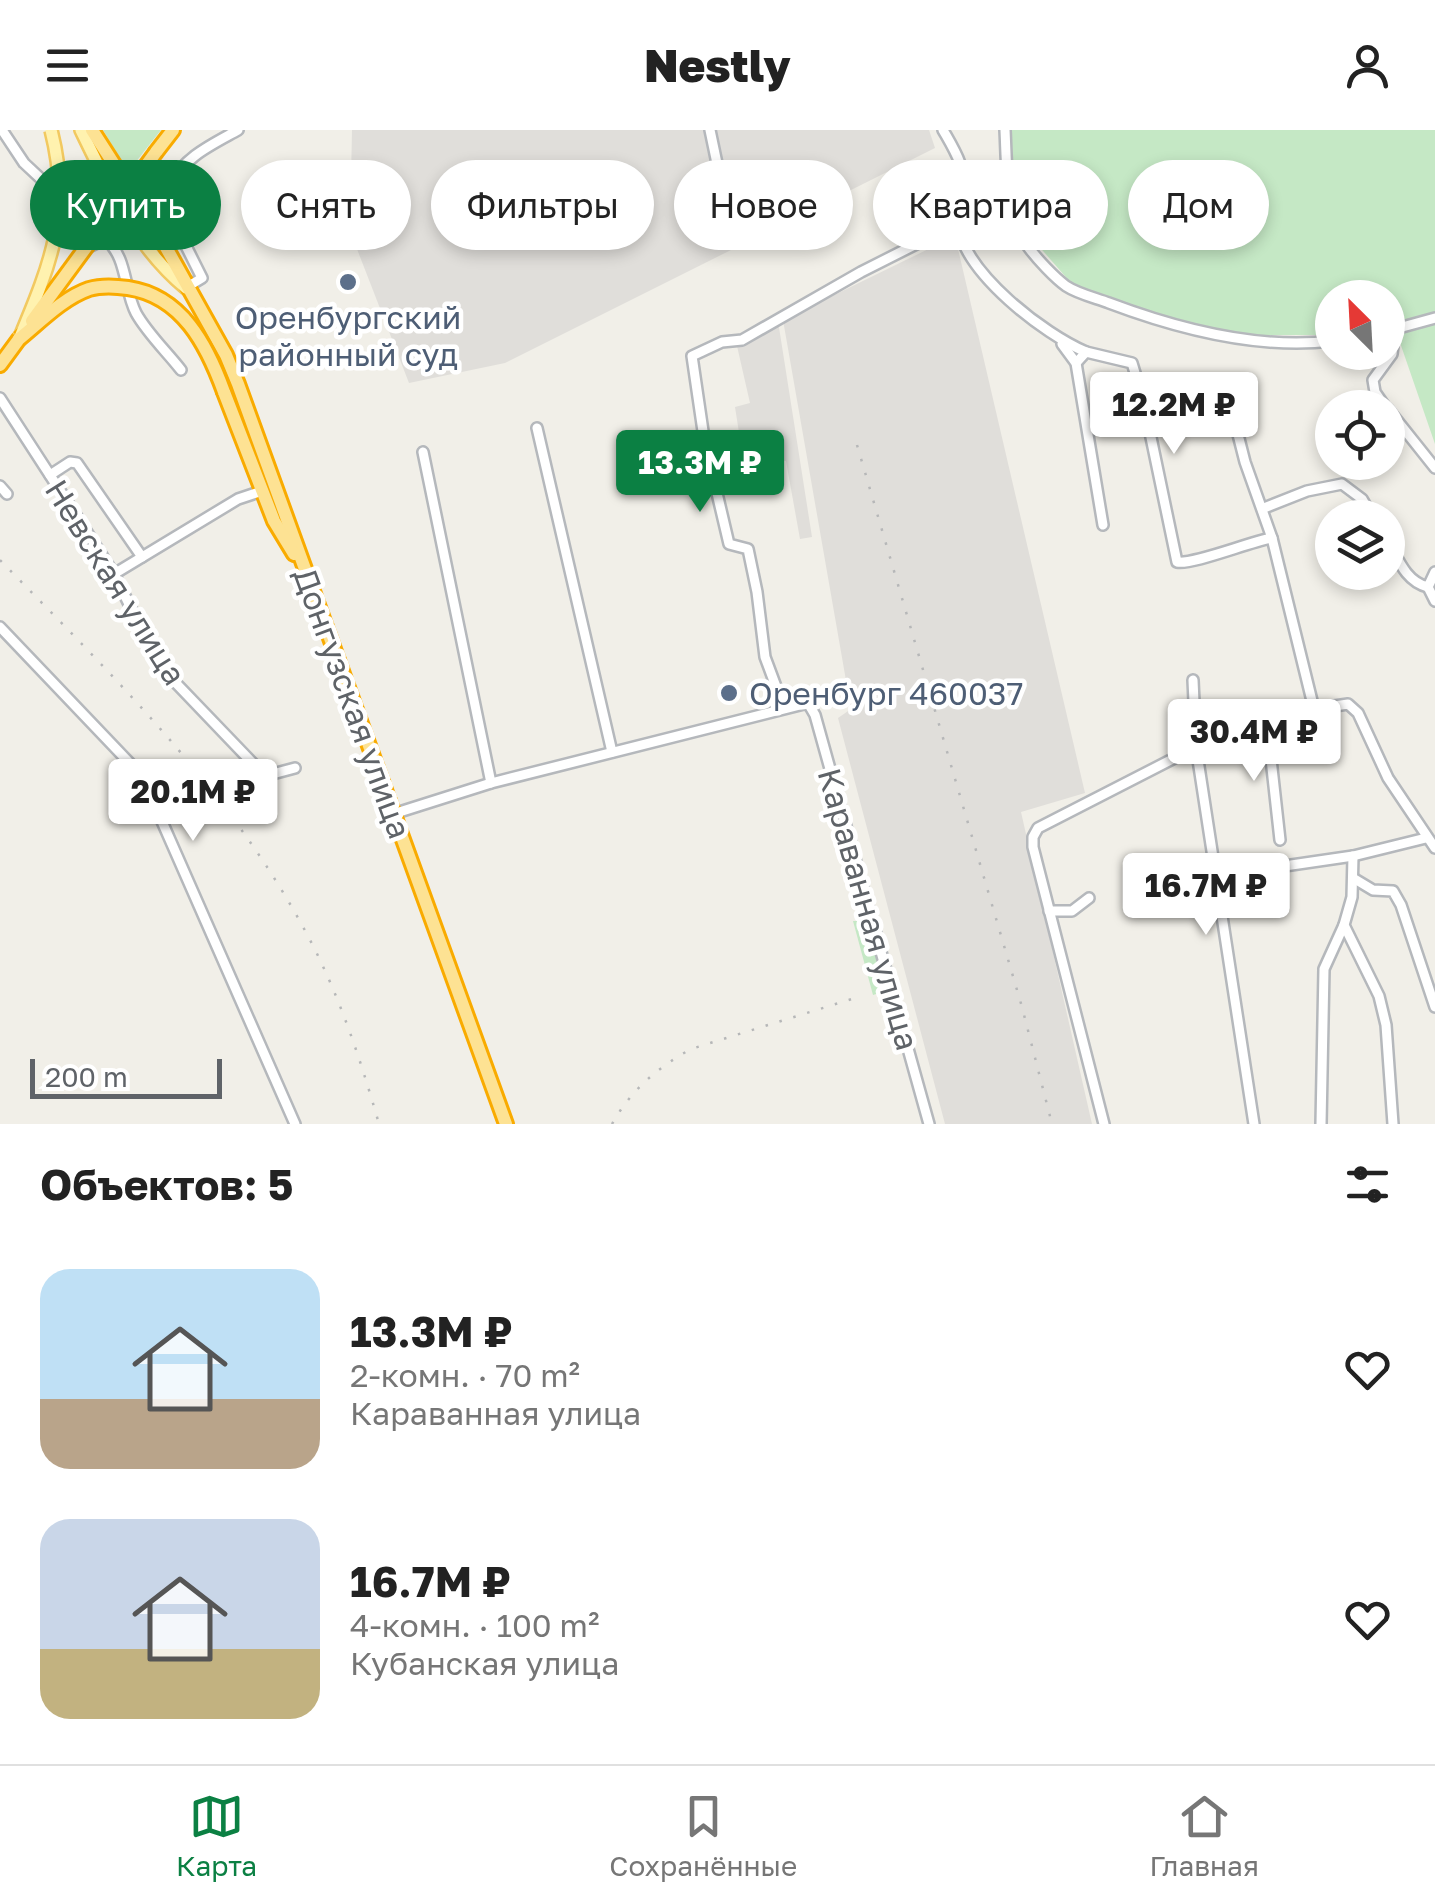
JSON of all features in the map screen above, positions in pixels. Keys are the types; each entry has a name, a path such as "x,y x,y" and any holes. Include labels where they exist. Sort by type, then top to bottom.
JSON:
{"highway":[{"name":"Донгузская улица","path":"92,130 112,160"},
{"path":"0,362 173,130"},
{"name":"Донгузская улица","path":"167,250 232,369 506,1124"},
{"path":"19,339 64,302 91,288 142,290 158,297 186,320 206,350 262,491 286,544 304,568"}],"main road":[{"path":"19,339 43,284 57,236 62,192 51,130"},
{"name":"Донгузская улица","path":"81,130 94,160"},
{"name":"Донгузская улица","path":"151,250 186,288"}],"street":[{"path":"2,130 30,169"},
{"path":"189,160 238,130"},
{"path":"710,130 716,160"},
{"path":"943,130 960,160"},
{"path":"1004,130 1010,204 1018,226 1028,247 1067,287 1134,312 1216,335 1315,343"},
{"path":"0,362 85,250"},
{"path":"115,250 136,314 182,370"},
{"path":"186,288 202,278 188,250"},
{"path":"393,814 491,783 784,708 765,657 758,592 748,549 729,544 717,506 692,356 722,342 742,340 905,250"},
{"path":"969,250 974,262 1059,341 1076,363 1103,524"},
{"path":"1405,326 1435,318"},
{"path":"1059,341 1132,363 1177,562 1191,563 1235,546 1272,538"},
{"path":"1076,363 1086,352"},
{"name":"Невская улица","path":"0,398 114,574 143,632 189,700 220,726 265,776 295,768"},
{"path":"1231,407 1264,508 1314,709"},
{"path":"538,428 612,752"},
{"path":"1405,430 1435,468"},
{"path":"423,452 491,783"},
{"path":"50,475 70,462 77,464 142,558"},
{"path":"1264,508 1307,491 1342,484 1363,500"},
{"path":"114,574 238,499 262,491"},
{"path":"1405,572 1419,585 1428,587"},
{"path":"1428,587 1435,572"},
{"path":"1428,587 1435,601"},
{"path":"0,627 142,776 295,1124"},
{"path":"1193,680 1196,747 1254,1124"},
{"name":"Караванная улица","path":"784,708 808,703 816,714 929,1124"},
{"path":"1104,1124 1033,848 1032,837 1038,828 1196,747 1314,709 1348,704 1358,713 1388,778 1435,848"},
{"path":"1267,723 1280,840"},
{"path":"1216,876 1353,856 1426,838"},
{"path":"1321,1124 1324,969 1344,925 1353,856"},
{"path":"1353,878 1373,890 1393,891 1435,1008"},
{"path":"1049,911 1072,911 1088,898"},
{"path":"1344,925 1379,996 1386,1025 1394,1124"}],"shaded area":[{"path":"352,130 929,130 935,148 911,160 873,160 873,179 853,189 853,160 674,160 674,250 731,250 505,363 409,383 357,250 411,250 411,160 351,160"},
{"path":"926,250 958,250 1085,793 1021,812 1092,1124 945,1124 838,718 851,709 783,320"},
{"path":"778,321 812,537 800,539 786,461 743,458 735,407 750,403 737,346"}],"green space":[{"path":"103,130 161,130 137,160 121,160"},
{"path":"1006,130 1435,130 1435,444 1405,357 1405,280 1315,280 1315,335 1216,335 1078,291 1042,250 1108,250 1108,160 1009,160"},
{"path":"853,921 867,921 886,991 873,995"}],"railway":[{"path":"857,445 1022,1007 1052,1124"},
{"path":"0,560 128,693 244,834 320,960 349,1030 379,1124"},
{"path":"612,1124 646,1081 691,1049 855,998"}],"place":[{"name":"Оренбургский районный суд","path":"348,282"},
{"name":"Оренбург 460037","path":"729,693"}]}
